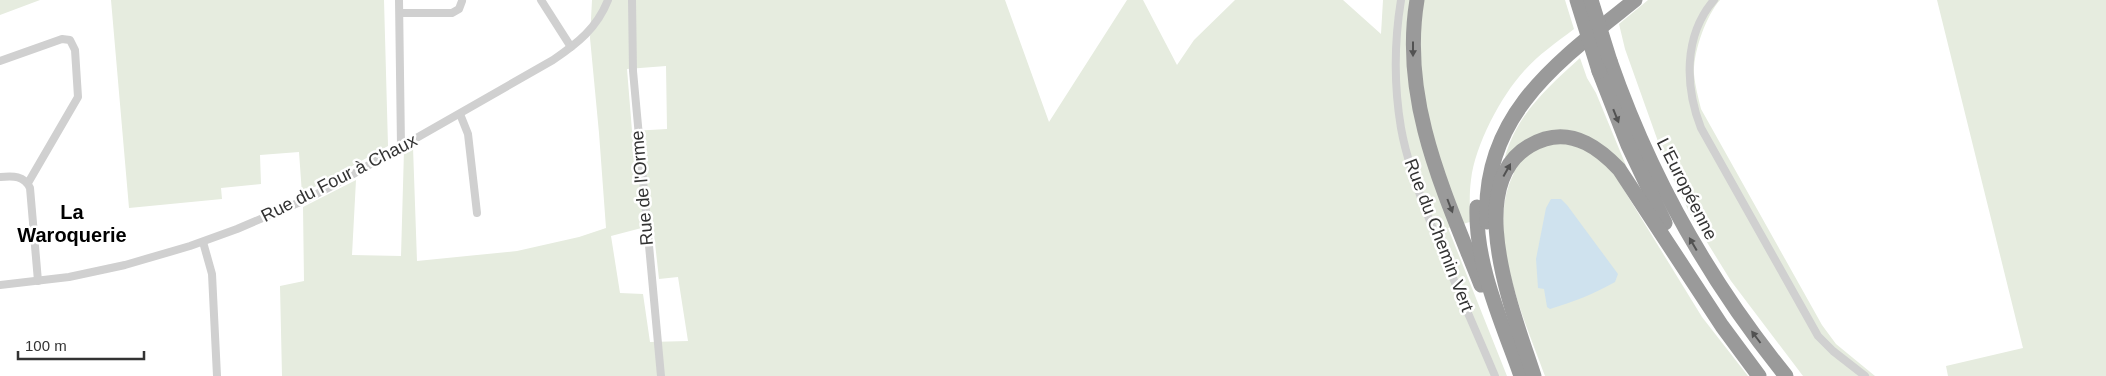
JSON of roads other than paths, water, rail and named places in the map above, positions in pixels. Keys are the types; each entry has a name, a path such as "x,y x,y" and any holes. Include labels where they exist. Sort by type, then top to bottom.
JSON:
{"highway":[{"path":"1417,0 1413,57 1422,122 1441,182 1517,376"},
{"name":"L'Européenne","path":"1577,0 1638,119 1676,213 1727,296 1786,376"},
{"name":"L'Européenne","path":"1591,0 1628,146 1670,230 1711,298 1768,376"},
{"path":"1601,0 1608,63"},
{"path":"1521,376 1490,286 1482,255 1477,210 1483,165 1498,124 1510,103 1526,83 1541,66 1620,0"},
{"path":"1533,376 1505,306 1490,249 1486,202 1493,162 1510,121 1535,86 1563,58 1636,0"},
{"path":"1533,376 1501,262 1496,224 1497,202 1506,172 1519,154 1537,142 1557,137 1570,137 1591,146 1609,159 1618,169 1722,326 1759,376"}],"street":[{"path":"399,0 402,146"},
{"path":"540,0 572,47"},
{"name":"Rue du Four à Chaux","path":"0,285 38,281 111,268 204,242 304,200 460,114 537,70 572,47 593,28 608,0"},
{"name":"Rue de l'Orme","path":"632,0 633,80 660,376"},
{"name":"Rue du Chemin Vert","path":"1401,0 1398,22 1396,77 1404,139 1426,212 1495,376"},
{"path":"1714,0 1698,28 1690,57 1689,83 1701,128 1818,336 1833,351 1865,376"},
{"path":"400,14 452,12 459,9 462,1"},
{"path":"0,61 62,39 70,40 75,50 78,97 28,183"},
{"path":"460,114 468,134 477,213"},
{"path":"0,177 18,177 28,183 31,191 38,281"},
{"path":"204,242 212,274 217,376"}],"water":[{"path":"1551,199 1561,199 1567,205 1618,274 1615,282 1567,304 1550,309 1547,307 1544,289 1538,288 1536,259 1546,208"}],"district":[{"name":"La Waroquerie","path":"72,224"}]}
